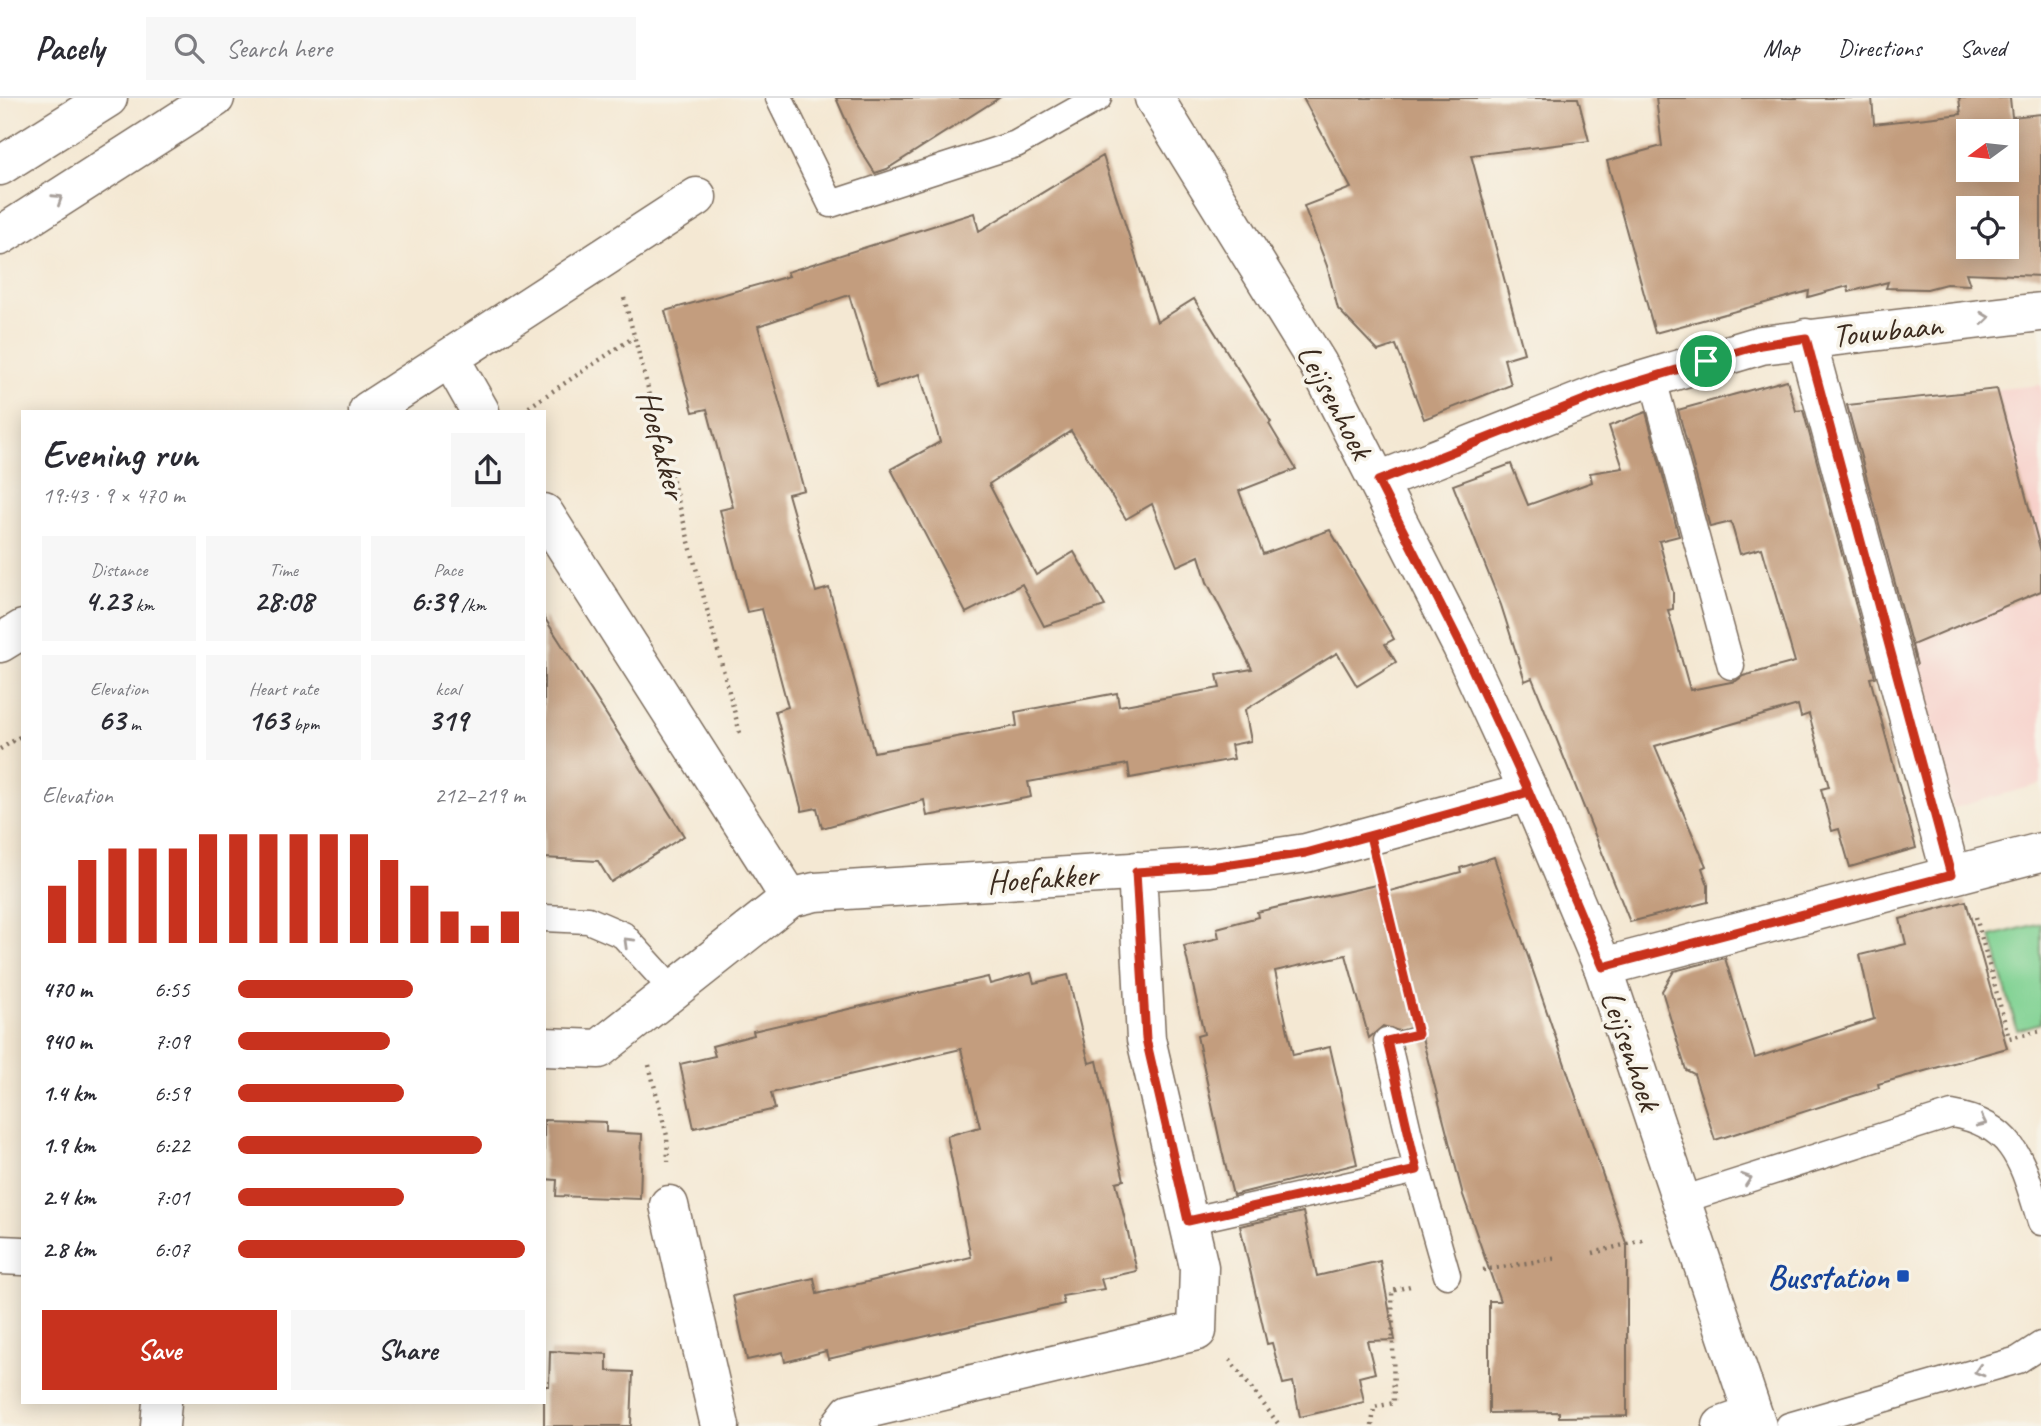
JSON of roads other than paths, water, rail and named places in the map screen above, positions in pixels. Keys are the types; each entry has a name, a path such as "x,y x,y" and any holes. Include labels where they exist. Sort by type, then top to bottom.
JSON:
{"street":[{"path":"0,166 107,98"},
{"path":"0,236 215,98"},
{"name":"Leijsenhoek","path":"1154,98 1318,364 1462,647 1529,792 1603,967 1755,1423"},
{"path":"370,410 697,197"},
{"name":"Touwbaan","path":"1378,481 1607,391 1761,345 2041,312"},
{"path":"1806,338 1957,874"},
{"path":"450,358 479,410"},
{"path":"546,516 790,898 675,992 599,1049 546,1047"},
{"path":"0,642 21,630"},
{"name":"Hoefakker","path":"790,898 816,892 1211,867 1292,855 1529,792"},
{"path":"1603,967 2041,852"},
{"path":"840,1426 850,1412 1197,1331 1199,1267 1146,1039 1136,872"},
{"path":"669,1205 720,1426"},
{"path":"0,1255 21,1256"},
{"path":"160,1426 162,1404"}],"lane":[{"path":"779,98 831,204 1016,144 1098,98"},
{"path":"1652,376 1731,666"},
{"path":"546,918 588,920 623,935 675,992"},
{"path":"1387,1041 1417,1170 1447,1275"},
{"path":"1687,1214 1952,1114 1974,1118 1994,1128 2010,1143 2022,1162 2041,1222"},
{"path":"1188,1221 1417,1170"},
{"path":"1755,1423 2018,1360 2041,1345"}],"place":[{"name":"Busstation","path":"1903,1276"}]}
